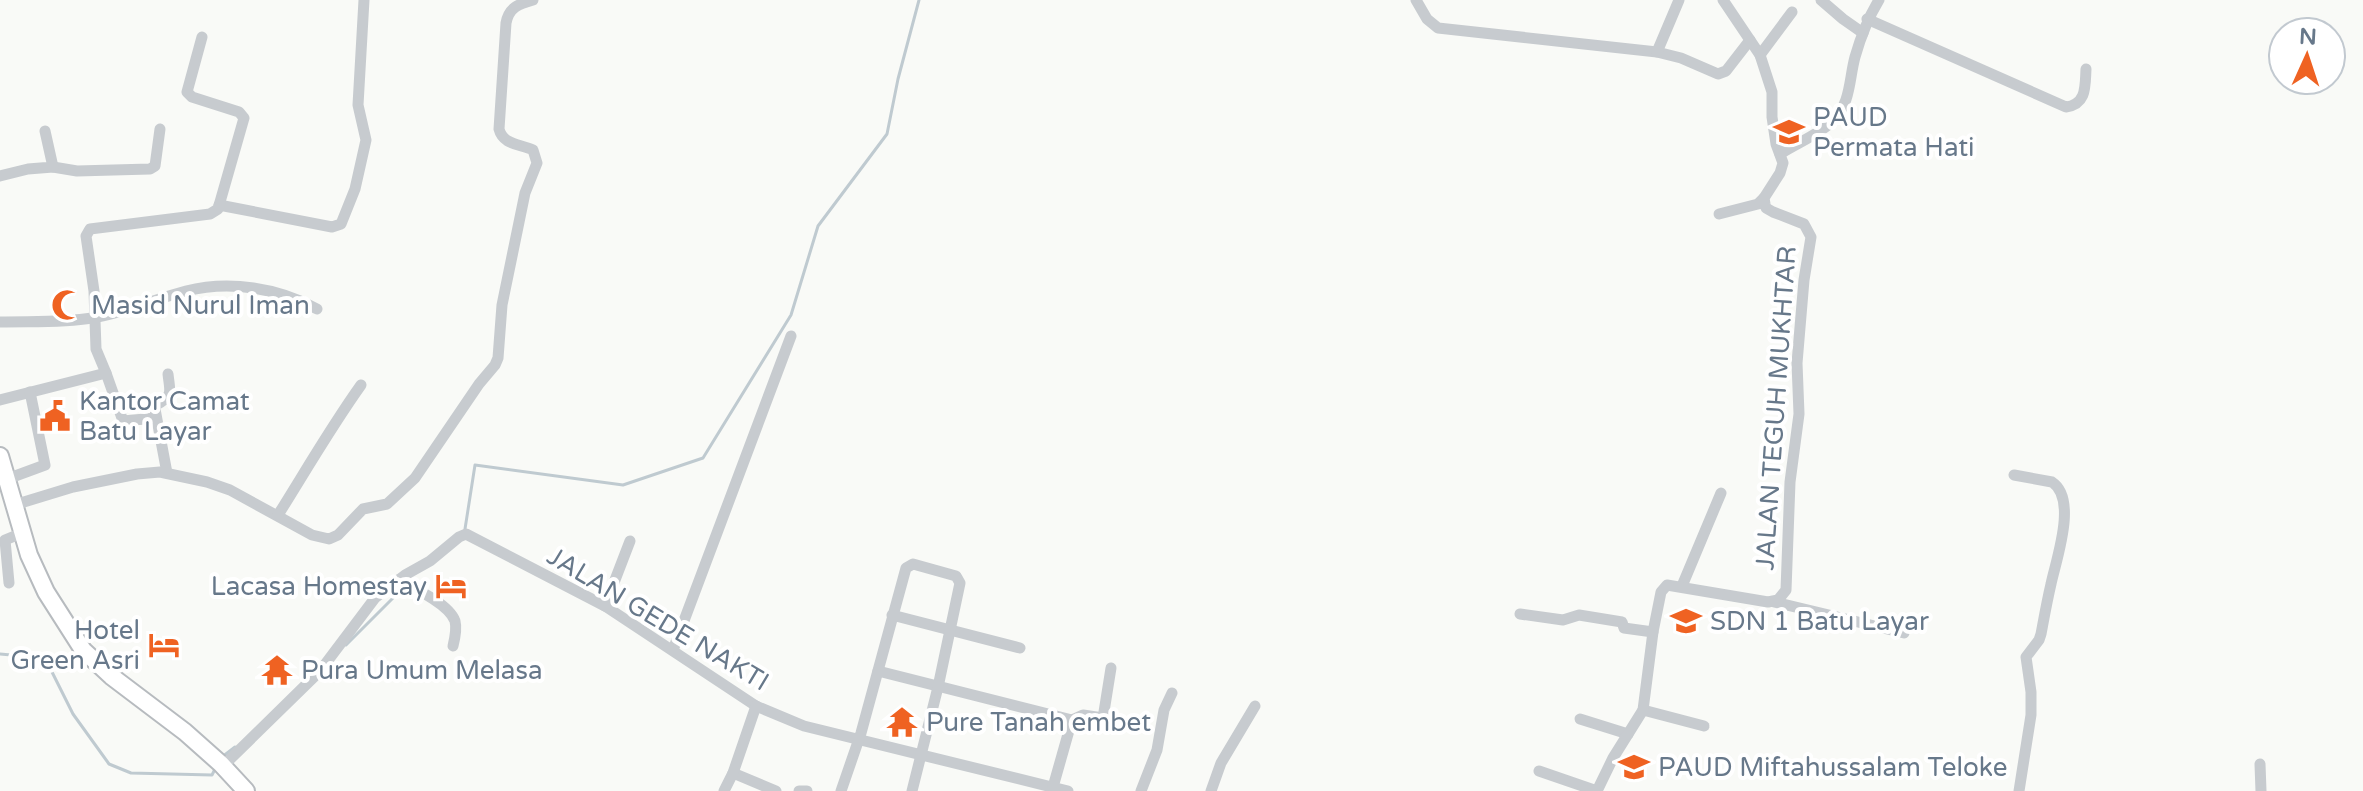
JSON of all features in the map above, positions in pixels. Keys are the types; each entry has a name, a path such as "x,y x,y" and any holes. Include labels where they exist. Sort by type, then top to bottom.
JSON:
{"highway":[{"path":"0,456 22,533 42,583 87,656 172,722 246,791"}],"street":[{"path":"219,205 332,227 343,221 357,181 366,140 358,105 364,0"},
{"path":"14,505 73,487 137,474 167,473 230,490 312,535 332,539 363,509 388,503 415,478 495,365 502,305 525,193 537,163 533,150 508,142 501,137 499,129 506,23 512,8 533,0"},
{"path":"1416,0 1427,19 1438,28 1657,52 1722,74 1750,40"},
{"path":"1657,52 1679,0"},
{"path":"1719,214 1758,204 1780,173 1781,158 1772,117 1772,92 1760,55 1723,0"},
{"path":"1821,0 1863,33"},
{"path":"1781,158 1829,124 1841,111 1867,19 1879,0"},
{"path":"1760,55 1792,12"},
{"path":"1867,19 2066,107 2081,100 2086,69"},
{"path":"156,418 123,421 96,349 94,291 86,236 88,230 103,226 216,211 244,118 239,112 192,97 187,92 202,37"},
{"path":"0,176 53,167 77,171 150,169 155,166 160,129"},
{"path":"45,131 53,167"},
{"name":"JALAN TEGUH MUKHTAR","path":"1682,586 1774,602 1786,590 1790,482 1799,414 1797,363 1811,237 1804,224 1766,208 1764,198"},
{"path":"0,322 94,318 188,290 230,287 269,290 317,309"},
{"path":"673,650 791,336"},
{"path":"0,400 106,373"},
{"path":"167,473 156,405 170,395 168,374"},
{"path":"278,515 361,385"},
{"path":"7,479 45,465 30,392"},
{"path":"2014,475 2057,485 2064,511 2061,542 2039,640 2026,657 2031,715 2019,791"},
{"path":"1539,771 1597,791 1643,710 1653,632 1663,588 1682,586 1721,493"},
{"path":"9,583 5,540 22,533"},
{"name":"JALAN GEDE NAKTI","path":"218,762 320,671 375,598 404,583 465,534 605,606 756,706 791,722 1068,791"},
{"path":"605,606 630,541"},
{"path":"841,791 859,741 906,568 915,565 956,576 960,583 912,791"},
{"path":"404,583 451,614 456,627 453,646"},
{"path":"1774,602 1904,633"},
{"path":"1520,614 1563,620 1579,615 1622,622 1624,628 1653,632"},
{"path":"892,615 1020,648"},
{"path":"878,671 1072,720 1083,715 1103,718 1111,668"},
{"path":"1141,791 1157,750 1164,710 1172,693"},
{"path":"724,791 756,706"},
{"path":"1211,791 1221,763 1255,706"},
{"path":"1643,710 1704,726"},
{"path":"1580,719 1628,734"},
{"path":"1053,787 1072,720"},
{"path":"2260,764 2261,791"},
{"path":"733,773 776,791"},
{"path":"799,791 807,791"}],"waterway":[{"path":"465,529 475,465 623,485 703,458 791,315 818,226 887,134 919,0"},
{"path":"346,645 403,588"},
{"path":"0,654 45,658 73,714 109,764 131,773 212,775 216,767"},
{"path":"222,757 235,747"}],"place":[{"name":"PAUD Permata Hati","path":"1789,132"},
{"name":"Masid Nurul Iman","path":"67,305"},
{"name":"Kantor Camat Batu Layar","path":"55,416"},
{"name":"Lacasa Homestay","path":"451,586"},
{"name":"SDN 1 Batu Layar","path":"1686,621"},
{"name":"Hotel Green Asri","path":"164,645"},
{"name":"Pura Umum Melasa","path":"277,670"},
{"name":"Pure Tanah embet","path":"902,722"},
{"name":"PAUD Miftahussalam Teloke","path":"1634,767"}]}
